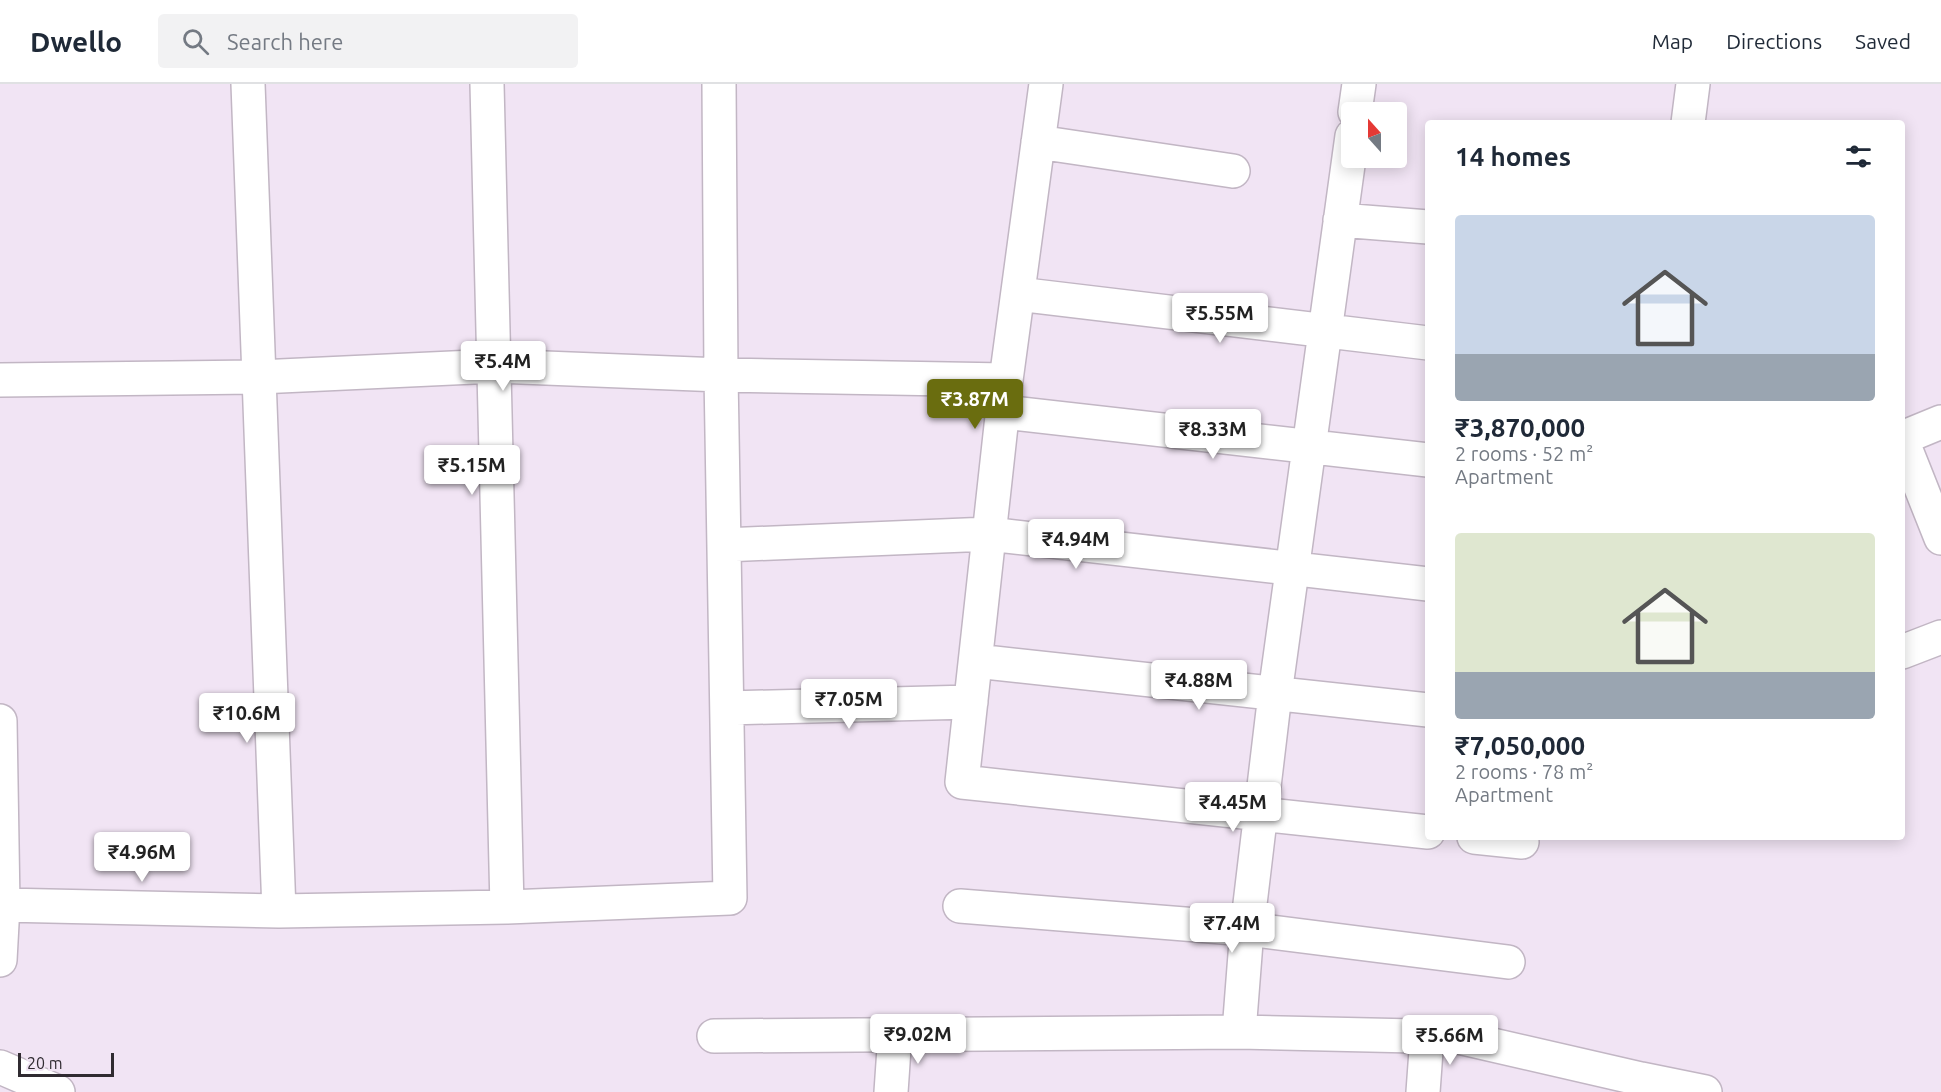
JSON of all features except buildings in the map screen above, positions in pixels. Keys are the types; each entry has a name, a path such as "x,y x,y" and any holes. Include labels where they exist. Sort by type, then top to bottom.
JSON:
{"street":[{"path":"248,84 279,911"},
{"path":"487,84 507,907"},
{"path":"3,905 279,911 507,907 730,898 721,375 719,84"},
{"path":"1046,84 1006,380 962,782 1425,832"},
{"path":"1356,102 1359,84"},
{"path":"1688,120 1693,84"},
{"path":"1038,142 1233,171"},
{"path":"1239,1032 1247,929 1275,694 1347,168"},
{"path":"1340,220 1425,227"},
{"path":"1018,294 1425,343"},
{"path":"0,380 259,376 495,366 721,375 1006,380"},
{"path":"1003,411 1425,460"},
{"path":"1905,438 1941,422"},
{"path":"1905,447 1941,538"},
{"path":"724,545 989,534 1425,584"},
{"path":"1905,651 1941,636"},
{"path":"975,662 1425,710"},
{"path":"727,708 971,702"},
{"path":"0,720 3,905 0,960"},
{"path":"1503,840 1522,842"},
{"path":"960,906 1247,929 1508,962"},
{"path":"714,1036 1239,1032 1458,1037 1705,1092"},
{"path":"891,1092 895,1035"},
{"path":"1423,1092 1427,1037"},
{"path":"0,1067 58,1092"}]}
